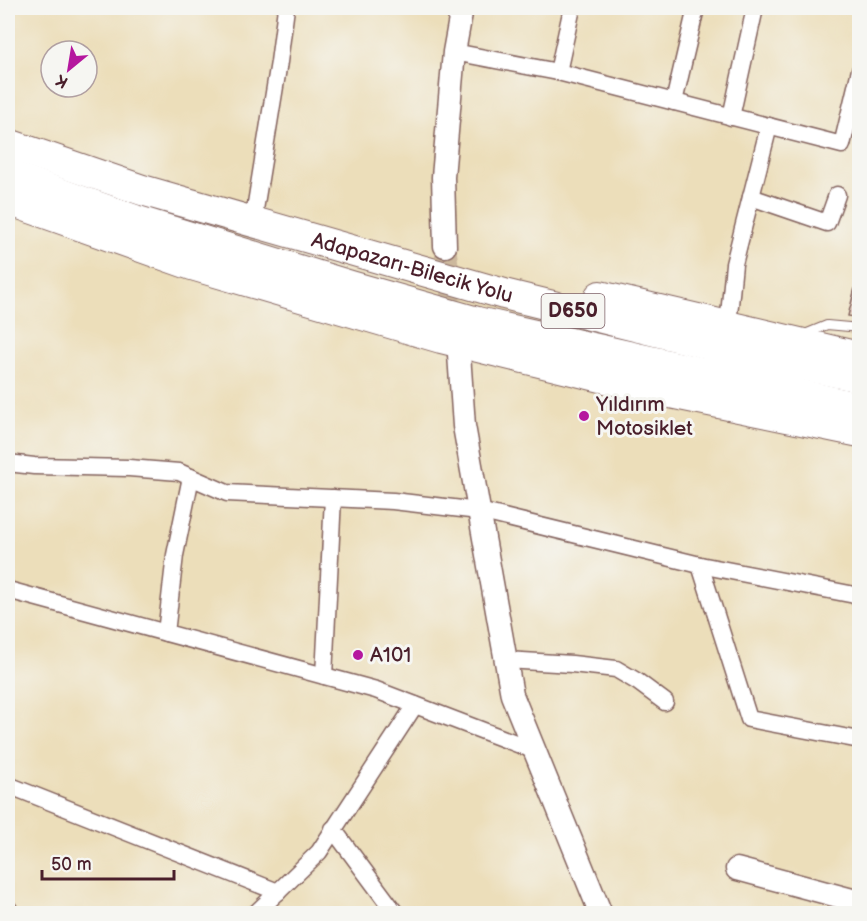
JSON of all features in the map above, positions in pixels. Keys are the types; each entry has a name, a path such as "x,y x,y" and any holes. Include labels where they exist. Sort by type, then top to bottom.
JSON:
{"highway":[{"name":"Adapazarı-Bilecik Yolu","path":"8,144 142,190 504,294 749,354 860,377"},
{"name":"Adapazarı-Bilecik Yolu","path":"8,175 135,220 477,322 860,408"},
{"path":"8,200 192,265 441,338 646,388 860,432"},
{"path":"290,232 357,239 860,357"}],"street":[{"path":"254,222 286,8"},
{"path":"445,246 443,177 454,52 462,8"},
{"path":"558,72 572,8"},
{"path":"674,102 696,8"},
{"path":"730,117 755,8"},
{"path":"454,52 558,72 842,145 860,70"},
{"path":"728,326 734,264 769,126"},
{"path":"751,197 827,223 837,195"},
{"path":"459,354 464,426 512,695 602,914"},
{"path":"8,463 179,472 227,493 393,501 479,511 700,565 860,596"},
{"path":"166,633 175,555 191,477"},
{"path":"324,676 333,498"},
{"path":"700,565 749,719 860,740"},
{"path":"8,590 376,690 536,750"},
{"path":"506,660 616,669 665,702"},
{"path":"255,914 318,852 415,705"},
{"path":"8,785 278,892"},
{"path":"333,829 396,914"},
{"path":"737,869 860,902"},
{"path":"8,908 12,914"}],"lane":[{"path":"791,340 827,325 860,328"}],"building":[{"path":"860,272 860,318 848,316"}],"tunnel":[{"path":"445,246 456,330"}],"place":[{"name":"Yıldırım Motosiklet","path":"584,416"},
{"name":"A101","path":"358,655"}]}
